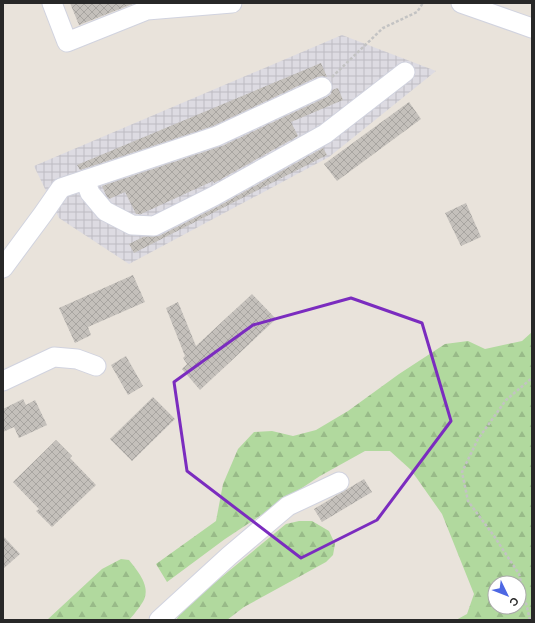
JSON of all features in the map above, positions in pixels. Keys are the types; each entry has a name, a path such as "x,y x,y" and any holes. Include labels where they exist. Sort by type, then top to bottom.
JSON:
{"street":[{"path":"52,3 67,42 147,10 232,3"},
{"path":"461,3 532,28"},
{"path":"85,180 90,193 105,211 132,225 154,226 214,196 325,134 405,72"},
{"path":"3,268 61,188 217,136 322,87"},
{"path":"3,381 54,357 77,359 96,366"},
{"path":"159,620 229,556 288,506 339,482"}],"path":[{"path":"322,87 383,28 417,12 423,3"},
{"path":"530,620 519,574 494,536 468,501 462,472 478,439 506,400 532,378"}],"highlighted area":[{"path":"351,298 422,323 451,421 377,520 301,558 187,471 174,382 253,325"}],"shaded area":[{"path":"342,35 436,71 329,157 129,264 59,218 34,166"}],"green space":[{"path":"532,332 532,620 456,620 467,614 474,594 442,514 411,470 390,451 365,451 320,476 225,539 167,582 156,564 216,521 223,484 238,449 254,432 272,431 293,436 316,430 348,411 399,374 445,344 468,341 485,349 522,341"},
{"path":"299,521 312,521 329,531 335,544 333,555 326,562 244,607 227,620 176,620 184,608 286,524"},
{"path":"121,559 129,560 142,577 146,592 138,609 129,620 47,620 102,569"}],"building":[{"path":"70,3 135,3 79,25"},
{"path":"321,63 327,77 317,77 213,126 80,170 77,165"},
{"path":"338,88 343,100 291,122 298,136 214,183 213,181 141,214 136,214 125,192 109,199 102,186 222,146 327,97 331,94 332,90"},
{"path":"409,102 421,119 337,181 324,164"},
{"path":"323,148 327,155 134,253 129,244 143,237 159,236 219,206"},
{"path":"466,203 481,237 461,246 445,213"},
{"path":"133,275 145,302 88,327 91,335 75,343 59,308"},
{"path":"252,294 276,319 200,390 182,369 187,364 183,358 185,356 166,308 178,302 196,346"},
{"path":"126,356 143,386 128,395 111,365"},
{"path":"153,397 175,419 132,461 110,439"},
{"path":"23,399 26,405 35,400 47,425 19,438 14,427 3,432 3,409"},
{"path":"56,440 72,456 70,458 96,485 52,527 36,511 39,509 13,482"},
{"path":"364,479 372,492 322,522 314,509"},
{"path":"3,536 20,554 3,569"}]}
